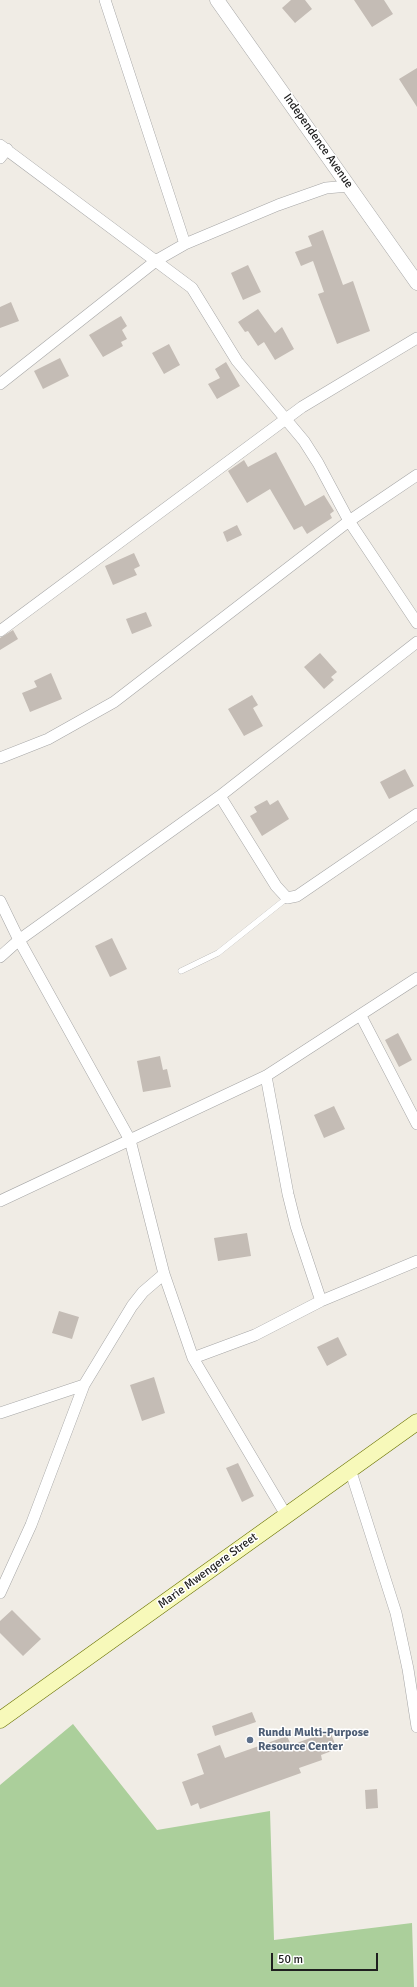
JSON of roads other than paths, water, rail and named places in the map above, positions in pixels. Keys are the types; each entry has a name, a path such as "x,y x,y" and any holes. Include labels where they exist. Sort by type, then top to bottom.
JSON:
{"main road":[{"name":"Marie Mwengere Street","path":"0,1720 417,1422"}],"street":[{"path":"105,0 185,244"},
{"name":"Independence Avenue","path":"217,0 417,283"},
{"path":"0,158 4,147 157,260 192,288 236,361 304,441 318,463 349,521 417,623"},
{"path":"0,384 157,260 185,244 284,203 326,188 349,186"},
{"path":"0,631 285,419 324,392 417,338"},
{"path":"0,758 48,739 114,702 349,521 417,475"},
{"path":"0,957 19,940 220,796 417,642"},
{"path":"220,796 276,886 287,898 297,896 417,814"},
{"path":"0,901 19,940 130,1140 164,1274 192,1358 286,1515"},
{"path":"0,1201 266,1076 361,1016 417,978"},
{"path":"361,1016 417,1124"},
{"path":"266,1076 291,1207 321,1301"},
{"path":"192,1358 255,1335 321,1301 417,1261"},
{"path":"0,1593 31,1525 84,1385 132,1306 143,1292 164,1274"},
{"path":"0,1413 84,1385"},
{"path":"350,1469 396,1613 408,1669 417,1728"}],"lane":[{"path":"181,971 218,953 287,898"}],"place":[{"name":"Rundu Multi-Purpose Resource Center","path":"250,1740"}]}
